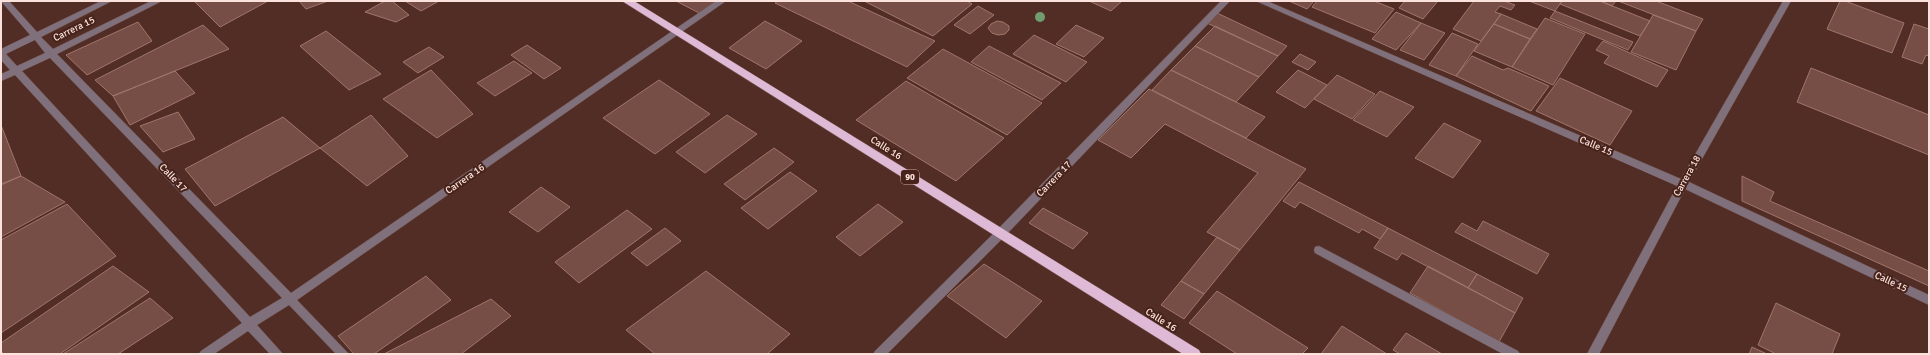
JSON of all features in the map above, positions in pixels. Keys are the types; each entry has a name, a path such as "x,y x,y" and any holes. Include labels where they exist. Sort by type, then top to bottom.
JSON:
{"highway":[{"name":"Calle 16","path":"627,1 1194,354"}],"street":[{"name":"Calle 17","path":"4,1 51,53 343,354"},
{"name":"Carrera 15","path":"1,53 108,1"},
{"name":"Carrera 15","path":"1,78 158,1"},
{"name":"Carrera 16","path":"205,354 249,324 290,299 722,1"},
{"name":"Carrera 17","path":"879,354 1000,234 1226,1"},
{"name":"Calle 15","path":"1260,1 1683,184 1929,300"},
{"name":"Carrera 18","path":"1593,354 1683,184 1787,1"},
{"path":"1,53 277,354"},
{"path":"1319,250 1514,354"}],"building":[{"path":"196,1 268,1 220,27 195,2"},
{"path":"299,1 328,1 306,9"},
{"path":"385,1 392,1 409,15 396,22 365,12"},
{"path":"405,1 439,1 421,11"},
{"path":"676,1 716,1 699,13"},
{"path":"778,1 848,1 935,41 907,67 775,3"},
{"path":"864,1 967,1 972,4 933,36"},
{"path":"1089,1 1122,1 1111,11"},
{"path":"1289,1 1314,1 1307,9"},
{"path":"1317,1 1374,1 1394,9 1375,33 1312,7"},
{"path":"1405,1 1438,1 1423,19 1399,8"},
{"path":"1474,1 1504,1 1515,5 1511,10 1500,6 1495,12 1501,14 1481,41 1453,29"},
{"path":"1529,1 1562,1 1555,11"},
{"path":"1562,1 1600,1 1650,21 1640,36 1560,4"},
{"path":"1600,1 1616,1 1612,6"},
{"path":"1618,1 1656,1 1703,19 1696,31"},
{"path":"1840,1 1845,1 1904,23 1892,53 1827,29"},
{"path":"978,6 994,15 970,34 954,25"},
{"path":"1555,11 1633,42 1628,50 1550,18"},
{"path":"1396,12 1421,23 1396,50 1372,39"},
{"path":"1217,13 1287,46 1278,56 1207,23"},
{"path":"1501,14 1537,29 1530,39 1494,24"},
{"path":"1653,15 1696,31 1676,70 1631,52"},
{"path":"1545,18 1585,34 1553,85 1512,67"},
{"path":"765,21 802,41 766,69 729,48"},
{"path":"997,21 1003,22 1009,26 1009,30 1005,34 998,35 992,33 988,28 991,24"},
{"path":"138,22 152,41 87,75 66,55"},
{"path":"1421,23 1445,33 1424,60 1400,50"},
{"path":"1494,24 1530,39 1512,67 1474,51"},
{"path":"1914,24 1929,29 1929,56 1926,55 1922,64 1902,57"},
{"path":"203,25 229,49 113,96 95,80"},
{"path":"1076,25 1104,38 1084,57 1056,44"},
{"path":"1215,26 1278,56 1259,77 1195,46"},
{"path":"326,31 381,74 349,90 300,46"},
{"path":"1452,33 1478,44 1456,76 1429,65"},
{"path":"1034,35 1087,62 1066,82 1013,54"},
{"path":"1603,41 1668,70 1657,87 1604,63 1609,56 1596,50"},
{"path":"527,45 561,68 544,79 511,55"},
{"path":"989,46 1061,83 1042,100 971,62"},
{"path":"1195,46 1259,77 1236,102 1171,70"},
{"path":"429,47 444,57 418,73 403,62"},
{"path":"943,49 1042,103 1007,135 907,78"},
{"path":"1300,54 1316,62 1308,70 1292,62"},
{"path":"1472,56 1503,70 1508,68 1549,86 1531,111 1456,76"},
{"path":"514,61 532,73 495,96 477,83"},
{"path":"1811,68 1929,115 1929,155 1797,102"},
{"path":"431,70 473,114 437,138 383,99"},
{"path":"1171,70 1265,117 1246,138 1152,90"},
{"path":"1298,70 1327,85 1305,108 1276,92"},
{"path":"175,71 195,93 130,125 113,96"},
{"path":"1337,75 1375,94 1352,119 1314,99"},
{"path":"1560,78 1632,111 1610,145 1536,111"},
{"path":"659,80 710,114 655,154 603,118"},
{"path":"906,81 1004,138 956,181 856,120"},
{"path":"1149,89 1306,169 1240,250 1207,232 1258,173 1165,124 1131,158 1098,140"},
{"path":"1380,91 1414,107 1387,137 1353,120"},
{"path":"178,112 195,139 163,152 140,126"},
{"path":"371,115 408,156 367,186 320,148"},
{"path":"727,115 757,134 705,173 676,152"},
{"path":"283,117 320,148 215,206 185,169"},
{"path":"1444,123 1481,141 1453,178 1415,158"},
{"path":"1,125 21,176 1,184"},
{"path":"774,148 794,162 745,200 724,184"},
{"path":"790,172 817,191 768,229 741,208"},
{"path":"21,176 65,202 1,237 1,185"},
{"path":"1742,176 1774,192 1770,201 1929,271 1929,286 1742,201"},
{"path":"1299,182 1388,228 1380,239 1362,229 1359,233 1300,202 1295,208 1283,201"},
{"path":"541,187 570,207 538,232 509,212"},
{"path":"67,204 116,256 1,333 1,240"},
{"path":"878,204 903,222 860,256 836,237"},
{"path":"1043,208 1088,233 1073,249 1029,223"},
{"path":"627,210 652,229 579,283 555,262"},
{"path":"1483,221 1549,254 1537,274 1455,232 1462,223 1477,231"},
{"path":"665,228 681,241 647,266 631,253"},
{"path":"1388,228 1477,274 1468,288 1402,253 1397,260 1374,248"},
{"path":"1217,237 1240,250 1204,294 1181,281"},
{"path":"984,264 1042,301 1006,338 947,296"},
{"path":"113,266 149,292 60,354 4,354 1,351 1,343"},
{"path":"1428,266 1515,313 1499,342 1410,293"},
{"path":"706,271 790,334 767,354 655,354 626,330"},
{"path":"1477,274 1523,298 1515,313 1468,288"},
{"path":"426,276 451,300 374,354 354,354 338,336"},
{"path":"1181,281 1204,294 1184,319 1161,305"},
{"path":"1217,291 1308,348 1302,354 1237,354 1189,323"},
{"path":"150,298 173,318 118,354 63,354"},
{"path":"491,299 511,316 461,354 384,354"},
{"path":"1776,303 1840,334 1832,354 1776,354 1758,345"},
{"path":"1342,326 1387,354 1321,354"},
{"path":"1406,333 1442,354 1400,354 1393,350"},
{"path":"1752,347 1767,354 1749,354"}]}
